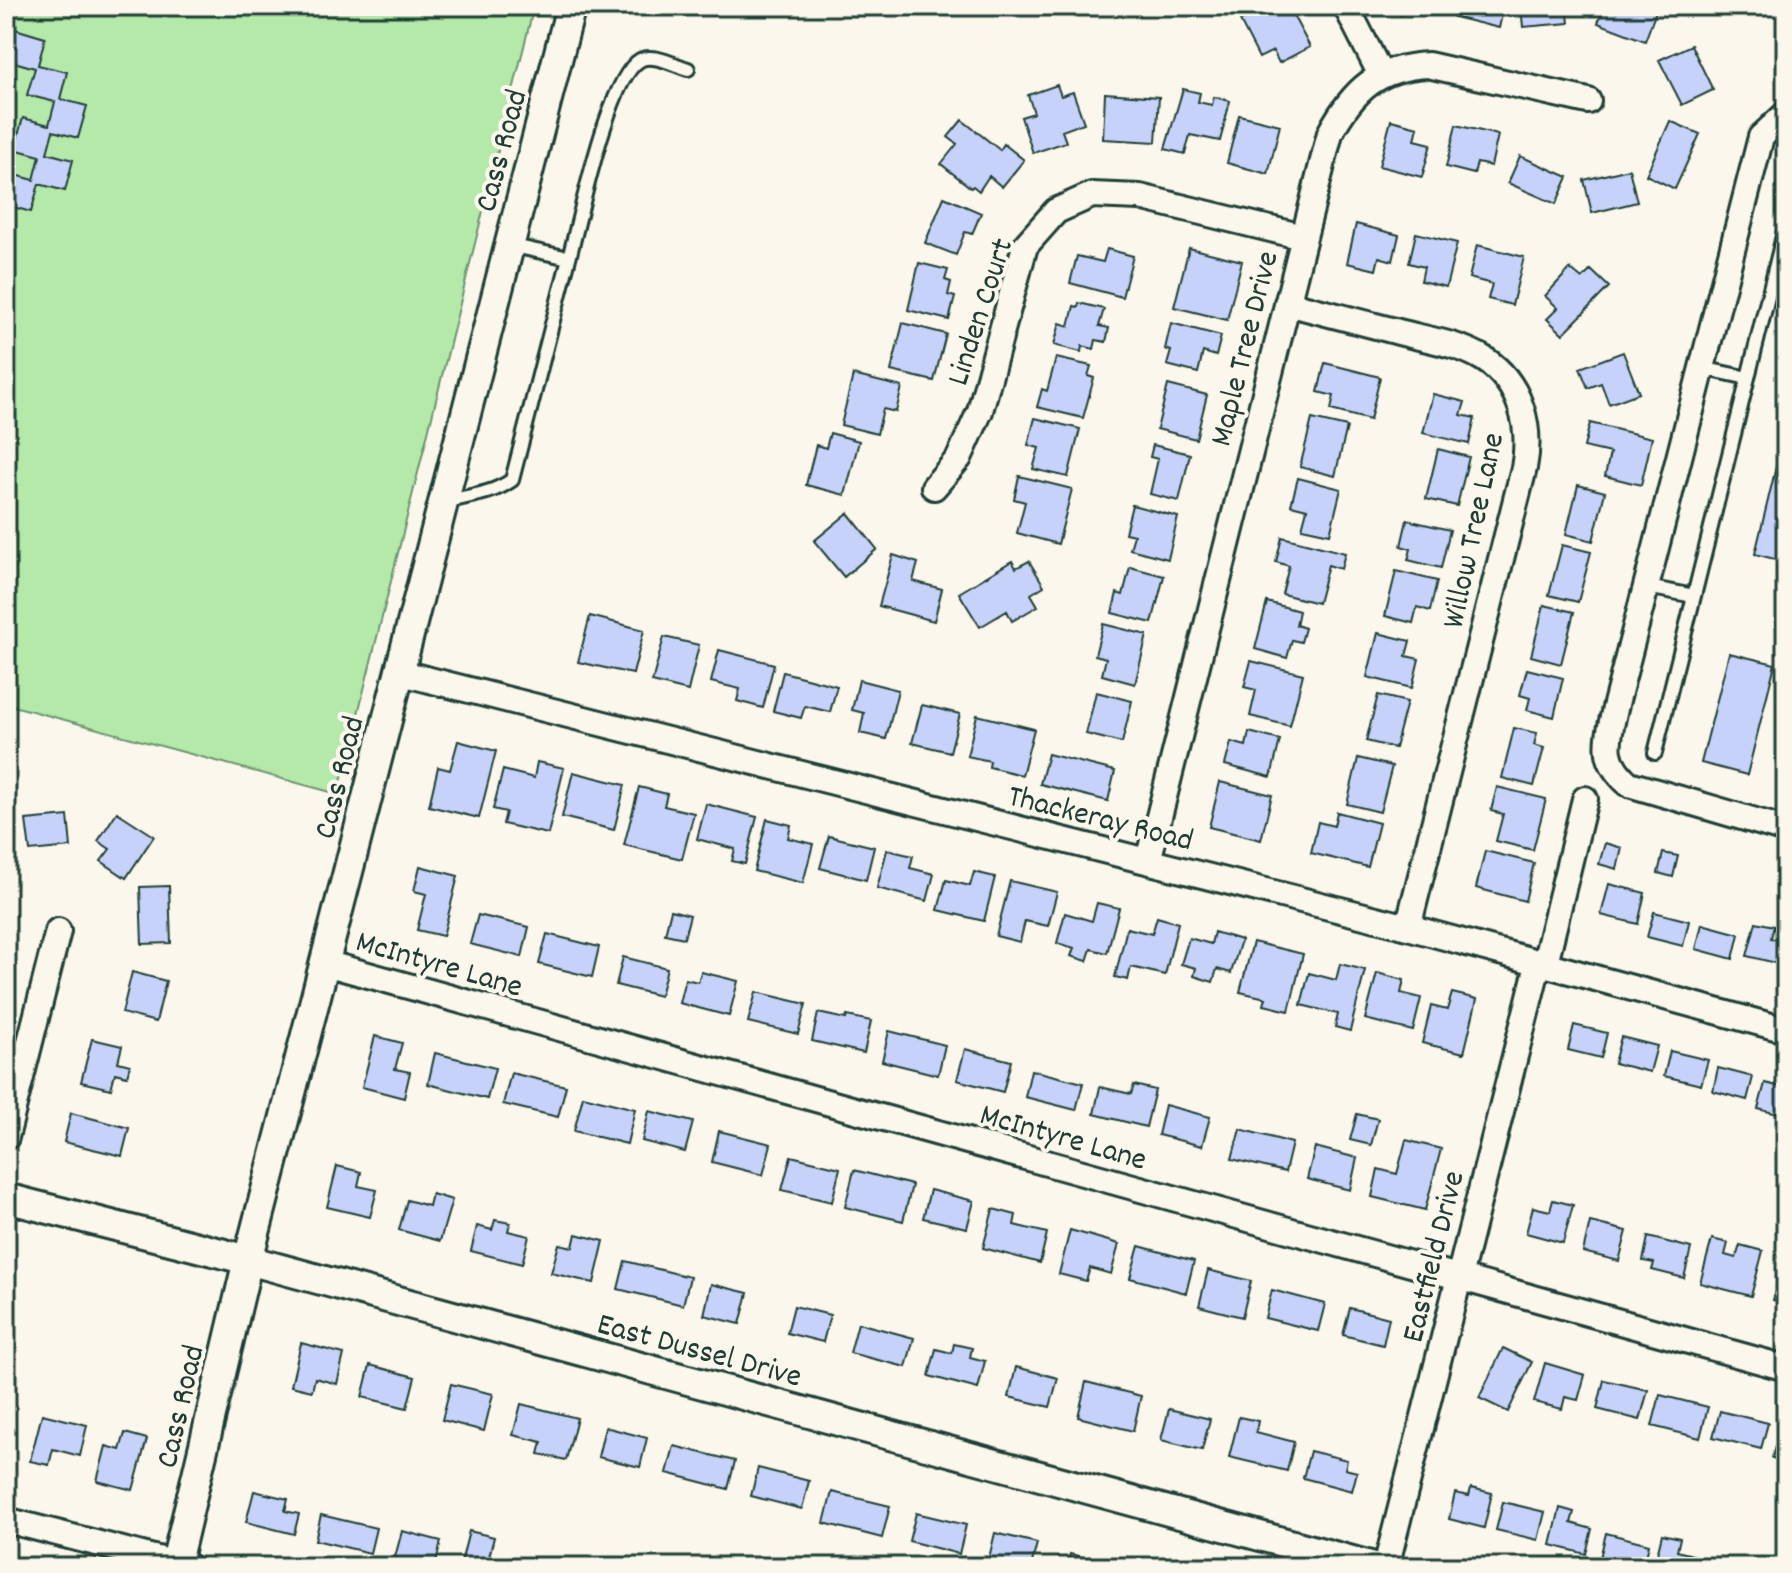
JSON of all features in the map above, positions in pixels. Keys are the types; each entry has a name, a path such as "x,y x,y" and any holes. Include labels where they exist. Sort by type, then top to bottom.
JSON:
{"street":[{"name":"Cass Road","path":"180,1566 248,1260 571,6"},
{"path":"1346,6 1381,75"},
{"name":"Maple Tree Drive","path":"1148,861 1330,133 1353,96 1381,75 1411,66 1428,65 1588,101"},
{"path":"1786,114 1761,137 1607,746 1609,762 1629,784 1786,830"},
{"name":"Linden Court","path":"934,487 959,458 980,411 1025,246 1056,211 1092,195 1140,197 1303,237"},
{"name":"Willow Tree Lane","path":"1287,303 1447,345 1483,358 1501,374 1519,398 1527,427 1524,468 1408,927"},
{"name":"Thackeray Road","path":"398,672 1408,927 1786,1030"},
{"name":"Eastfield Drive","path":"1386,1567 1585,799"},
{"path":"6,1137 58,931"},
{"name":"McIntyre Lane","path":"325,963 1786,1368"},
{"name":"East Dussel Drive","path":"6,1198 248,1260 1374,1567"},
{"path":"6,1520 180,1566"}],"lane":[{"path":"444,502 489,492 512,480 606,120 629,70 639,60 650,57 688,69"},
{"path":"1655,753 1786,224"},
{"path":"509,245 569,258"},
{"path":"1702,368 1748,378"},
{"path":"1647,587 1694,596"}],"green space":[{"path":"6,6 534,6 338,794 6,704"}],"building":[{"path":"1269,6 1288,6 1310,47 1279,63 1273,51 1259,58 1240,21"},
{"path":"1396,6 1419,6 1401,15"},
{"path":"1457,6 1504,6 1499,28 1454,17"},
{"path":"1521,6 1567,6 1569,23 1523,27"},
{"path":"1604,6 1658,6 1645,41 1598,23"},
{"path":"15,29 45,38 38,65 67,72 60,99 87,106 78,138 53,131 47,153 73,160 65,191 39,184 31,212 6,205 6,180 8,173 34,180 40,156 14,149 23,118 49,125 55,102 27,95 35,68 7,60"},
{"path":"1691,45 1713,90 1682,105 1659,60"},
{"path":"1057,85 1061,96 1073,92 1084,123 1062,131 1066,142 1033,153 1021,117 1034,113 1028,95"},
{"path":"1183,89 1200,93 1198,102 1212,105 1214,97 1230,101 1220,141 1190,135 1185,154 1165,149"},
{"path":"1105,93 1159,97 1156,142 1103,139"},
{"path":"1239,115 1280,125 1268,174 1227,163"},
{"path":"962,120 1000,150 1004,144 1024,160 1002,187 989,176 979,191 973,186 971,188 941,164 957,144 948,137"},
{"path":"1391,120 1418,127 1415,140 1431,144 1422,177 1379,166"},
{"path":"1670,121 1700,134 1675,189 1646,175"},
{"path":"1456,125 1498,135 1491,166 1477,163 1474,174 1446,167"},
{"path":"1520,156 1568,177 1556,204 1508,183"},
{"path":"1629,169 1637,202 1592,213 1584,180"},
{"path":"944,197 981,213 972,234 965,232 956,255 925,243"},
{"path":"1356,224 1399,235 1393,261 1379,257 1376,270 1347,263"},
{"path":"1416,233 1457,243 1446,287 1421,281 1424,267 1409,263"},
{"path":"1477,245 1524,257 1512,305 1488,299 1492,284 1469,278"},
{"path":"1189,248 1242,261 1227,320 1174,307"},
{"path":"1107,249 1133,256 1122,297 1070,283 1077,256 1103,262"},
{"path":"919,263 948,270 945,280 951,282 948,295 955,297 949,320 908,310"},
{"path":"1570,269 1582,279 1591,270 1609,287 1563,334 1547,319 1558,308 1545,296"},
{"path":"1079,303 1104,309 1099,326 1109,328 1106,342 1096,340 1094,349 1082,346 1081,352 1054,345 1060,323 1069,326 1074,306 1078,307"},
{"path":"903,323 946,334 934,381 891,371"},
{"path":"1171,323 1221,336 1216,356 1203,352 1198,373 1167,365 1171,351 1165,349"},
{"path":"1623,352 1639,393 1609,404 1601,383 1588,388 1580,368"},
{"path":"1056,358 1091,366 1088,376 1094,378 1083,418 1037,407 1042,389 1047,391"},
{"path":"1325,363 1380,377 1370,420 1331,410 1334,396 1318,392"},
{"path":"853,375 902,387 896,412 883,409 877,434 841,425"},
{"path":"1168,385 1207,395 1196,439 1157,429"},
{"path":"1433,394 1465,402 1461,415 1475,418 1469,444 1423,433"},
{"path":"1035,418 1080,429 1068,477 1033,469 1039,448 1028,445"},
{"path":"1312,419 1347,427 1335,476 1300,467"},
{"path":"1590,423 1652,438 1641,485 1605,476 1610,453 1584,447"},
{"path":"830,433 859,441 845,495 806,485 816,445 826,448"},
{"path":"1782,442 1786,443 1786,562 1755,554"},
{"path":"1153,445 1190,454 1179,501 1150,494 1158,459 1150,457"},
{"path":"1438,449 1469,457 1457,506 1426,499"},
{"path":"1019,476 1072,489 1058,544 1017,533 1025,502 1014,499"},
{"path":"1298,478 1341,489 1330,534 1302,528 1307,509 1291,505"},
{"path":"1578,485 1605,492 1593,541 1566,534"},
{"path":"1132,505 1178,517 1168,559 1130,549 1134,535 1125,533"},
{"path":"848,513 877,549 844,577 814,541"},
{"path":"1407,520 1450,530 1441,568 1408,560 1411,549 1401,546"},
{"path":"1282,537 1345,553 1341,569 1328,565 1318,603 1282,594 1289,566 1276,562"},
{"path":"1562,545 1591,552 1578,602 1549,595"},
{"path":"893,555 918,563 913,581 942,589 934,621 879,606"},
{"path":"1012,561 1016,568 1029,561 1044,586 1031,594 1038,606 1012,621 1007,611 980,627 959,593"},
{"path":"1130,567 1164,576 1152,623 1112,613 1117,593 1123,595"},
{"path":"1396,571 1437,581 1430,611 1417,607 1413,623 1385,616"},
{"path":"1267,602 1299,611 1296,625 1305,628 1301,642 1292,640 1287,658 1255,649"},
{"path":"1544,605 1574,612 1561,664 1531,656"},
{"path":"590,616 644,630 633,674 578,662"},
{"path":"1103,624 1147,635 1135,684 1102,675 1106,658 1095,655"},
{"path":"1378,633 1410,641 1406,656 1419,659 1412,688 1367,677"},
{"path":"664,637 699,645 688,691 652,682"},
{"path":"719,650 774,664 763,708 737,701 740,689 711,682"},
{"path":"1729,653 1775,664 1747,775 1701,763"},
{"path":"1251,661 1303,674 1290,726 1250,716 1256,690 1244,687"},
{"path":"1527,669 1563,678 1554,717 1527,710 1530,698 1520,695"},
{"path":"783,672 837,686 830,712 805,706 801,718 773,711"},
{"path":"859,680 898,690 886,739 860,733 864,713 852,710"},
{"path":"1096,692 1132,701 1122,743 1086,734"},
{"path":"1378,695 1407,702 1395,748 1366,741"},
{"path":"922,705 960,714 950,752 912,743"},
{"path":"977,715 1034,729 1022,775 989,767 990,761 967,756"},
{"path":"1514,728 1537,733 1534,745 1544,748 1534,786 1502,778"},
{"path":"1249,732 1280,740 1271,777 1225,765 1231,742 1246,746"},
{"path":"458,741 496,751 479,818 429,806 438,767 450,770"},
{"path":"1048,754 1115,771 1108,801 1040,784"},
{"path":"1358,758 1392,766 1380,812 1347,804"},
{"path":"537,762 564,768 548,834 503,824 506,812 493,809 503,770 534,778"},
{"path":"573,772 625,785 614,830 562,817"},
{"path":"1220,782 1272,795 1261,840 1209,827"},
{"path":"639,787 667,794 664,806 694,813 682,859 624,845"},
{"path":"1497,787 1546,799 1533,850 1496,841 1503,814 1491,811"},
{"path":"706,804 757,817 745,864 732,861 735,849 697,839"},
{"path":"117,812 154,836 126,878 101,861 110,849 98,841"},
{"path":"1337,812 1379,823 1368,867 1311,853 1318,822 1334,826"},
{"path":"68,816 71,847 30,851 26,820"},
{"path":"767,819 791,825 788,838 813,844 803,883 754,871"},
{"path":"829,836 874,847 866,880 820,868"},
{"path":"1605,843 1622,848 1617,869 1599,864"},
{"path":"887,850 913,856 910,868 934,874 927,901 877,888"},
{"path":"1485,851 1534,863 1525,901 1476,888"},
{"path":"1663,853 1678,856 1673,877 1658,873"},
{"path":"420,866 458,876 443,936 417,930 426,894 414,891"},
{"path":"974,872 995,877 984,921 938,910 946,880 970,886"},
{"path":"1010,881 1057,892 1048,926 1025,921 1020,942 996,936"},
{"path":"1609,884 1645,893 1638,924 1601,915"},
{"path":"169,886 171,943 142,944 140,887"},
{"path":"1097,903 1119,908 1107,953 1091,949 1087,961 1071,956 1074,948 1057,943 1065,913 1092,921"},
{"path":"671,910 690,915 684,938 665,934"},
{"path":"1654,912 1689,921 1683,946 1647,937"},
{"path":"478,915 529,927 522,957 470,944"},
{"path":"1157,917 1178,923 1165,975 1131,967 1128,980 1115,977 1127,928 1152,934"},
{"path":"1756,922 1774,926 1771,938 1786,942 1784,965 1747,956"},
{"path":"1702,924 1739,934 1733,959 1696,949"},
{"path":"1214,932 1241,940 1231,973 1217,969 1213,982 1194,976 1196,968 1181,964 1189,938 1211,944"},
{"path":"547,934 599,947 592,977 539,964"},
{"path":"1253,942 1303,954 1289,1011 1264,1005 1266,998 1240,992"},
{"path":"623,957 667,968 660,996 616,985"},
{"path":"1340,964 1365,970 1350,1031 1335,1027 1338,1014 1301,1005 1309,973 1336,980"},
{"path":"132,972 166,981 156,1022 122,1013"},
{"path":"701,972 738,981 729,1016 679,1003 685,979 698,982"},
{"path":"1377,973 1404,980 1401,993 1421,998 1413,1031 1365,1019"},
{"path":"756,992 806,1004 798,1034 748,1022"},
{"path":"1452,993 1477,999 1464,1053 1422,1043 1431,1006 1447,1010"},
{"path":"818,1013 871,1021 864,1053 812,1041"},
{"path":"1574,1025 1607,1033 1601,1058 1568,1050"},
{"path":"889,1031 945,1045 938,1075 882,1061"},
{"path":"375,1036 402,1043 395,1069 410,1072 404,1098 362,1087"},
{"path":"1621,1037 1657,1046 1650,1072 1614,1063"},
{"path":"92,1039 122,1046 118,1062 130,1065 127,1076 115,1073 111,1089 81,1082"},
{"path":"965,1049 1011,1061 1003,1092 957,1080"},
{"path":"1670,1051 1708,1060 1701,1085 1664,1076"},
{"path":"435,1053 495,1068 487,1099 428,1084"},
{"path":"1718,1068 1753,1077 1747,1100 1713,1091"},
{"path":"1031,1070 1083,1083 1076,1110 1025,1097"},
{"path":"511,1073 566,1086 558,1117 503,1104"},
{"path":"1765,1083 1786,1088 1786,1116 1758,1109"},
{"path":"1134,1085 1155,1090 1146,1127 1094,1114 1100,1087 1131,1094"},
{"path":"583,1096 635,1109 627,1144 574,1131"},
{"path":"1165,1105 1210,1117 1202,1146 1158,1135"},
{"path":"649,1111 693,1122 685,1152 642,1141"},
{"path":"71,1113 129,1128 122,1156 64,1142"},
{"path":"1357,1114 1378,1119 1371,1145 1350,1140"},
{"path":"1240,1129 1292,1143 1285,1172 1232,1159"},
{"path":"719,1131 771,1144 763,1175 712,1162"},
{"path":"1406,1140 1441,1149 1425,1210 1372,1197 1378,1169 1397,1174"},
{"path":"1315,1147 1357,1158 1350,1190 1307,1179"},
{"path":"791,1156 840,1168 832,1202 782,1190"},
{"path":"337,1166 361,1172 358,1186 377,1190 370,1217 327,1207"},
{"path":"854,1170 912,1185 903,1221 845,1207"},
{"path":"930,1190 974,1201 967,1228 923,1218"},
{"path":"432,1194 452,1200 440,1241 399,1230 407,1200 429,1206"},
{"path":"1553,1200 1573,1205 1563,1243 1526,1233 1533,1207 1550,1211"},
{"path":"993,1209 1016,1215 1014,1225 1047,1233 1040,1263 983,1248"},
{"path":"495,1220 510,1223 508,1231 529,1236 522,1264 471,1251 477,1226 492,1230"},
{"path":"1590,1222 1627,1231 1619,1261 1583,1252"},
{"path":"1070,1230 1119,1244 1111,1274 1090,1268 1086,1281 1059,1274"},
{"path":"576,1234 604,1241 594,1283 551,1273 559,1244 573,1247"},
{"path":"1648,1237 1691,1248 1684,1278 1652,1270 1654,1263 1643,1261"},
{"path":"1712,1239 1728,1243 1725,1255 1736,1258 1740,1245 1763,1251 1751,1296 1700,1283"},
{"path":"1139,1246 1194,1261 1186,1293 1130,1278"},
{"path":"625,1261 690,1277 683,1305 618,1289"},
{"path":"1208,1270 1251,1281 1242,1317 1199,1306"},
{"path":"1781,1272 1786,1274 1786,1303 1773,1300"},
{"path":"711,1284 748,1293 740,1324 704,1315"},
{"path":"1272,1290 1325,1304 1318,1331 1265,1318"},
{"path":"794,1306 830,1315 823,1342 787,1333"},
{"path":"1350,1308 1389,1318 1383,1345 1343,1335"},
{"path":"858,1323 914,1338 906,1367 850,1353"},
{"path":"301,1343 344,1354 337,1384 315,1378 312,1391 291,1386"},
{"path":"954,1344 972,1348 970,1357 985,1361 978,1389 929,1376 936,1349 952,1353"},
{"path":"1503,1348 1532,1362 1508,1412 1479,1398"},
{"path":"1545,1363 1585,1375 1578,1400 1565,1397 1562,1409 1534,1402"},
{"path":"370,1365 415,1377 407,1408 362,1397"},
{"path":"1016,1367 1058,1378 1050,1407 1009,1397"},
{"path":"1604,1380 1648,1390 1640,1420 1597,1409"},
{"path":"1086,1382 1141,1396 1133,1431 1078,1417"},
{"path":"451,1384 493,1394 484,1431 442,1420"},
{"path":"1660,1395 1708,1407 1700,1438 1652,1426"},
{"path":"521,1404 577,1418 566,1460 539,1454 542,1442 513,1435"},
{"path":"1169,1409 1210,1419 1202,1450 1161,1440"},
{"path":"1720,1411 1768,1423 1761,1449 1713,1437"},
{"path":"42,1414 87,1425 80,1456 53,1449 49,1465 30,1461"},
{"path":"1239,1417 1258,1421 1256,1432 1294,1442 1287,1471 1229,1457"},
{"path":"6,1422 12,1424 6,1447"},
{"path":"605,1427 647,1438 640,1467 598,1457"},
{"path":"1780,1428 1786,1429 1786,1461 1772,1458"},
{"path":"125,1433 147,1439 133,1490 97,1481 106,1446 120,1450"},
{"path":"674,1446 735,1461 728,1489 667,1473"},
{"path":"1310,1451 1347,1460 1345,1469 1357,1472 1352,1491 1303,1478"},
{"path":"758,1468 809,1481 802,1509 751,1496"},
{"path":"1471,1488 1492,1493 1484,1528 1449,1519 1455,1493 1469,1496"},
{"path":"254,1491 288,1499 285,1511 299,1514 294,1534 246,1522"},
{"path":"832,1492 890,1506 882,1538 824,1523"},
{"path":"1503,1502 1545,1512 1538,1540 1496,1530"},
{"path":"1560,1508 1574,1512 1571,1523 1592,1529 1586,1554 1551,1545"},
{"path":"916,1513 966,1525 959,1554 909,1541"},
{"path":"321,1515 376,1528 370,1553 315,1540"},
{"path":"402,1531 441,1541 435,1567 417,1567 394,1561"},
{"path":"469,1531 494,1537 488,1561 511,1567 460,1567"},
{"path":"995,1533 1037,1543 1031,1567 1007,1567 988,1562"},
{"path":"1606,1533 1649,1544 1644,1567 1600,1558"},
{"path":"1662,1534 1680,1538 1677,1551 1700,1557 1698,1567 1654,1567"},
{"path":"1070,1554 1118,1566 1118,1567 1067,1567"}]}
